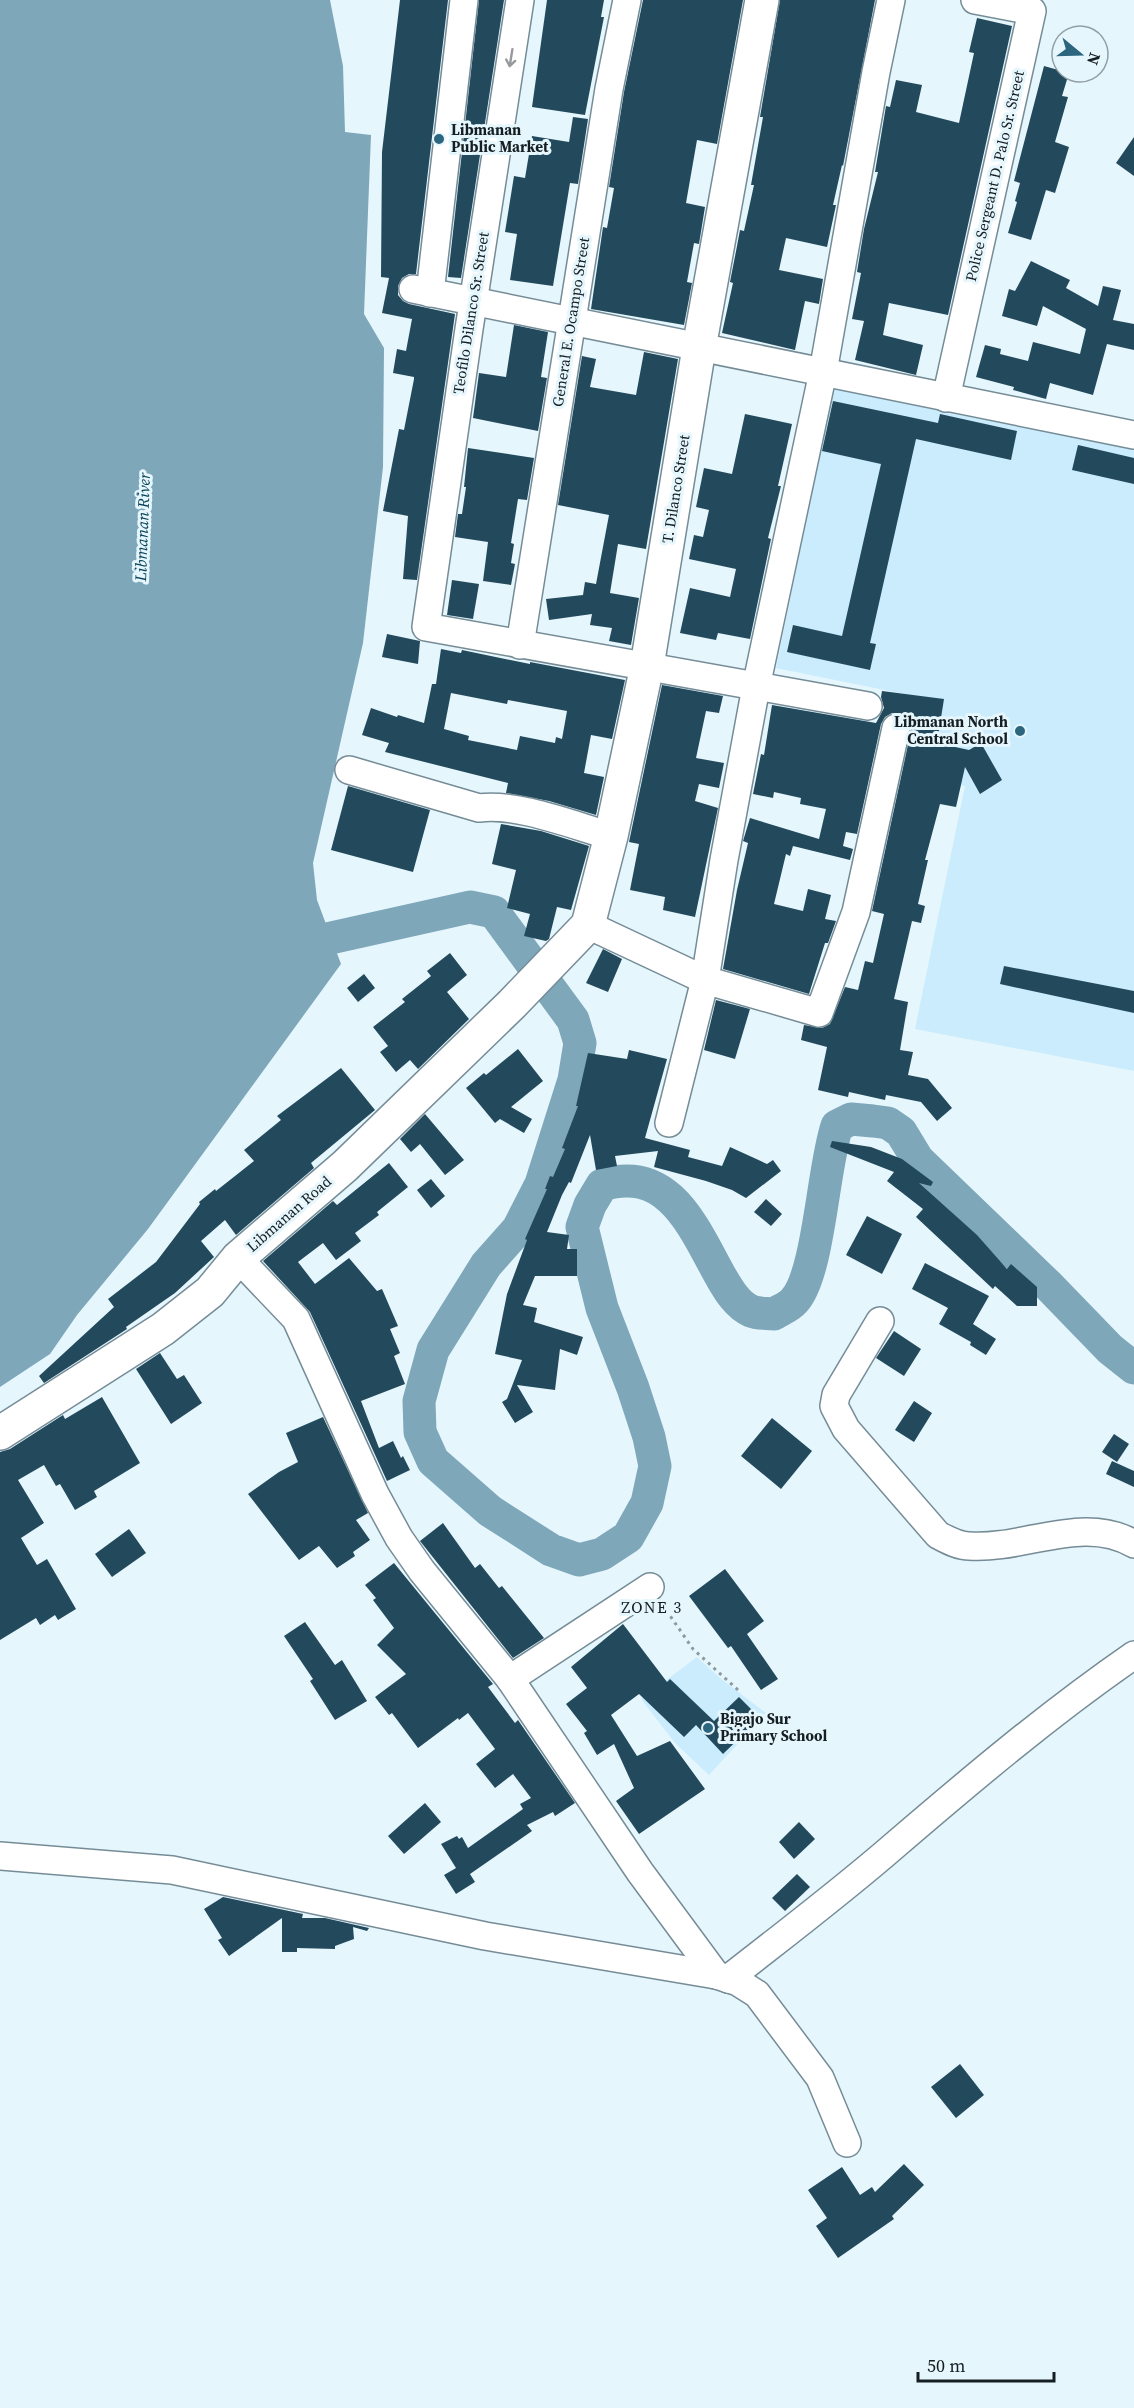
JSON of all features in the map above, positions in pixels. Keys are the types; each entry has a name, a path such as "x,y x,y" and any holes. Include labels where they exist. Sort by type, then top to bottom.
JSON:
{"main road":[{"name":"T. Dilanco Street","path":"552,962 588,925 611,836 647,666 699,348 762,0"},
{"name":"Libmanan Road","path":"0,1433 163,1329 210,1292 238,1258 345,1166 513,1004 552,962"}],"street":[{"path":"464,0 422,291 1134,435"},
{"name":"Teofilo Dilanco Sr. Street","path":"520,0 473,301 426,627 520,645"},
{"name":"General E. Ocampo Street","path":"520,645 609,89 627,0"},
{"path":"669,1123 705,980 724,860 756,687 823,372 876,72 891,0"},
{"name":"Police Sergeant D. Palo Sr. Street","path":"946,398 1032,11 975,0"},
{"path":"520,645 868,706"},
{"path":"588,925 705,980 819,1013 856,912 896,728"},
{"path":"349,770 479,808 496,806 514,809 611,836"},
{"path":"238,1258 296,1319 375,1494 399,1538 510,1679 640,1872 722,1977"},
{"path":"880,1321 836,1395 834,1406 846,1429 938,1535 959,1545 970,1547 1091,1531 1119,1535 1134,1544"},
{"path":"510,1679 650,1587"},
{"path":"722,1977 894,1846 946,1800 1049,1716 1134,1655"},
{"path":"0,1856 172,1870 485,1936 722,1977 738,1982 757,1994 820,2078 847,2143"}],"path":[{"path":"650,1587 693,1649 738,1690"}],"shaded area":[{"name":"Libmanan North Central School","path":"834,387 1134,447 1134,1071 915,1029 965,786 898,767 914,696 776,668"},
{"name":"Bigajo Sur Primary School","path":"697,1657 720,1678 766,1713 709,1775 675,1743 641,1699"}],"water":[{"name":"Libmanan River","path":"0,0 330,0 343,66 345,132 371,135 364,314 384,348 383,467 363,643 313,863 317,900 341,964 148,1229 77,1315 50,1354 0,1387"}],"building":[{"path":"400,0 448,0 416,274 409,274 402,278 398,286 398,295 409,304 455,314 417,580 403,579 408,516 383,511 399,429 404,430 414,379 414,377 393,373 397,349 406,351 412,319 382,313 389,278 381,277 382,152"},
{"path":"479,0 504,0 461,278 448,277"},
{"path":"547,0 604,0 601,17 604,17 585,115 532,107"},
{"path":"643,0 743,0 717,144 697,140 686,203 705,207 699,244 694,243 687,282 692,283 684,325 591,309 603,227 607,228 614,188 609,187 624,92"},
{"path":"780,0 875,0 843,166 833,205 836,205 827,247 786,238 779,270 823,279 819,304 805,301 795,350 722,333 733,283 730,282 740,230 744,231 754,185 751,185 763,117 760,117"},
{"path":"977,18 1012,26 948,315 889,303 883,335 923,345 916,375 855,360 864,321 852,319 861,273 857,272 864,229 878,172 875,172 886,106 890,107 896,80 922,85 916,112 959,123 974,53 969,52"},
{"path":"1044,66 1050,68 1050,84 1066,84 1062,96 1068,97 1055,142 1069,147 1055,193 1046,190 1031,240 1008,233 1020,183 1014,181"},
{"path":"573,117 588,119 578,184 570,183 553,286 510,280 517,234 505,232 514,176 525,178 532,136 569,142"},
{"path":"1134,137 1134,176 1116,163"},
{"path":"1031,261 1070,280 1066,288 1098,306 1103,286 1121,290 1113,320 1134,324 1134,350 1107,344 1093,395 1050,383 1046,399 1013,390 1014,387 976,377 985,345 1001,349 1000,354 1028,361 1033,342 1080,354 1086,329 1043,306 1037,326 1002,316 1009,289 1015,291"},
{"path":"514,325 548,332 541,377 547,378 538,431 473,418 479,373 506,377"},
{"path":"644,352 678,359 646,549 618,544 610,593 639,598 631,645 609,641 612,628 590,625 592,614 549,620 546,599 583,595 585,582 596,584 609,515 558,505 582,356 596,359 590,387 636,395"},
{"path":"833,401 938,423 940,414 1017,431 1011,460 916,439 870,643 876,644 870,670 787,652 793,625 842,636 881,464 822,451"},
{"path":"745,414 792,424 778,486 781,486 768,538 771,539 750,639 718,633 716,640 680,633 690,588 730,597 736,569 689,559 694,535 703,537 709,510 696,507 704,468 732,474"},
{"path":"1078,445 1134,458 1134,484 1072,470"},
{"path":"468,448 534,458 527,500 518,499 511,543 514,544 511,563 515,564 511,585 483,581 488,542 455,537 458,514 462,514 466,487 464,487"},
{"path":"452,580 479,584 473,619 447,615"},
{"path":"387,634 420,641 418,664 382,657"},
{"path":"441,649 461,653 462,650 625,680 612,739 591,735 584,773 604,777 596,815 549,801 506,793 508,783 385,752 389,743 362,735 371,708 424,723 432,684 436,684","holes":["451,693 507,704 508,700 567,711 562,739 556,737 555,743 520,736 517,750 468,740 469,736 444,729"]},
{"path":"662,685 723,696 719,713 706,711 696,758 724,763 719,788 699,784 695,801 718,808 695,917 663,910 665,897 630,890 639,844 629,842"},
{"path":"882,691 944,699 937,743 969,750 981,743 1002,780 980,794 965,767 956,807 940,804 925,860 928,860 918,904 925,906 921,923 912,921 894,999 908,1002 900,1050 913,1052 908,1075 928,1079 952,1108 937,1121 921,1102 886,1095 885,1100 849,1092 848,1097 818,1090 827,1047 801,1040 804,1025 822,1028 830,1024 845,987 858,990 865,961 873,963 884,914 872,911 911,731 911,723 906,716 892,713 885,717 881,724 857,834 846,832 843,846 853,849 850,860 793,846 790,856 786,854 774,904 803,911 808,889 831,895 825,919 836,921 828,943 825,943 809,994 723,969 748,843 743,841 750,818 819,839 826,809 800,804 801,798 774,792 773,798 753,794 761,754 764,755 772,705 876,723 884,708"},
{"path":"348,786 430,810 413,872 331,850"},
{"path":"501,824 541,831 589,846 571,910 557,907 549,939 546,941 524,936 530,914 507,908 516,870 492,864"},
{"path":"603,949 622,959 608,992 586,983"},
{"path":"450,953 467,975 447,992 469,1019 418,1069 410,1060 396,1072 380,1052 388,1046 373,1027 405,1002 402,999 431,976 427,971"},
{"path":"1004,966 1134,991 1134,1013 1000,984"},
{"path":"364,974 375,988 358,1002 347,988"},
{"path":"716,1000 750,1009 735,1059 704,1050"},
{"path":"518,1049 543,1081 511,1107 532,1119 524,1133 500,1119 495,1123 466,1088"},
{"path":"629,1050 667,1059 645,1138 690,1150 688,1157 722,1166 730,1147 767,1164 773,1160 781,1171 746,1198 732,1190 706,1181 654,1167 658,1151 615,1156 617,1166 596,1170 590,1135 571,1183 569,1182 562,1195 547,1232 569,1235 567,1249 577,1249 577,1276 535,1276 523,1305 537,1308 534,1322 583,1337 577,1355 560,1349 555,1390 517,1385 533,1412 515,1423 502,1402 507,1399 522,1360 495,1354 507,1294 527,1240 525,1239 547,1189 545,1189 550,1176 553,1177 565,1149 562,1148 578,1106 576,1106 588,1053 627,1059"},
{"path":"341,1068 375,1110 311,1163 314,1168 236,1235 225,1220 201,1241 214,1257 175,1293 126,1327 127,1329 44,1383 39,1376 114,1307 108,1299 156,1262 200,1204 199,1202 254,1161 244,1150 281,1120 277,1116"},
{"path":"425,1114 464,1160 445,1175 420,1144 411,1152 400,1139"},
{"path":"832,1141 871,1147 902,1159 933,1182 931,1186 919,1183 977,1235 1007,1269 1011,1264 1037,1287 1037,1306 1017,1306 995,1286 993,1289 916,1217 923,1209 887,1181 894,1172 830,1147"},
{"path":"389,1163 408,1187 377,1212 379,1215 355,1233 361,1241 336,1260 323,1243 298,1262 315,1284 349,1258 377,1291 382,1289 398,1326 390,1329 400,1353 394,1356 405,1384 361,1401 379,1448 393,1441 410,1470 387,1481 310,1312 263,1261 333,1201 337,1205"},
{"path":"431,1179 445,1196 431,1208 417,1190"},
{"path":"766,1199 782,1214 771,1226 754,1212"},
{"path":"867,1216 902,1234 882,1274 846,1255"},
{"path":"925,1263 989,1296 973,1324 996,1339 986,1355 970,1345 971,1342 939,1324 948,1308 912,1289"},
{"path":"894,1331 921,1349 904,1376 876,1358"},
{"path":"160,1353 177,1379 184,1375 202,1403 171,1424 136,1369"},
{"path":"102,1397 140,1463 94,1491 97,1497 75,1510 60,1484 56,1486 44,1465 18,1480 44,1523 21,1538 37,1565 47,1559 76,1609 58,1620 55,1615 40,1625 36,1618 0,1640 0,1452 10,1449 63,1415 65,1419"},
{"path":"914,1401 932,1413 914,1442 895,1430"},
{"path":"323,1417 368,1513 356,1520 370,1540 353,1552 355,1556 337,1568 319,1546 299,1560 248,1494 279,1472 298,1462 286,1433"},
{"path":"772,1418 812,1451 781,1489 741,1456"},
{"path":"1114,1434 1129,1444 1117,1462 1102,1452"},
{"path":"1112,1461 1134,1471 1134,1487 1106,1474"},
{"path":"443,1523 475,1568 480,1564 499,1588 502,1586 544,1638 513,1658 420,1541"},
{"path":"129,1529 146,1553 112,1577 95,1554"},
{"path":"394,1563 493,1684 488,1687 515,1723 518,1720 575,1803 555,1816 553,1812 527,1825 532,1831 470,1874 475,1882 456,1894 444,1875 456,1868 441,1844 457,1836 459,1839 462,1837 468,1848 523,1809 520,1804 531,1798 513,1774 495,1788 476,1764 495,1749 468,1713 418,1748 392,1713 389,1715 375,1697 406,1674 377,1645 394,1628 373,1600 376,1598 365,1585"},
{"path":"725,1569 764,1621 747,1634 778,1679 761,1690 731,1646 728,1648 689,1596"},
{"path":"305,1622 335,1665 342,1660 367,1701 335,1720 310,1681 313,1679 284,1636"},
{"path":"623,1624 667,1682 670,1679 714,1721 739,1697 760,1718 723,1754 696,1725 684,1737 639,1694 611,1715 637,1756 670,1741 705,1789 639,1834 616,1801 634,1788 614,1744 597,1755 584,1733 587,1731 566,1704 587,1688 571,1667"},
{"path":"425,1803 441,1822 404,1854 388,1836"},
{"path":"799,1822 815,1839 794,1859 779,1842"},
{"path":"797,1874 810,1887 785,1911 772,1898"},
{"path":"223,1897 303,1914 302,1918 325,1918 369,1928 367,1931 353,1927 354,1939 335,1946 335,1949 297,1948 297,1952 282,1952 282,1918 229,1956 218,1940 222,1938 204,1909"},
{"path":"960,2064 984,2095 956,2118 931,2087"},
{"path":"904,2164 924,2185 892,2216 894,2219 838,2258 816,2226 827,2218 808,2190 842,2167 860,2195 872,2187 875,2192"}],"waterway":[{"path":"286,948 470,907 494,912 573,1020 580,1043 574,1080 541,1184 518,1229 486,1265 433,1350 419,1401 420,1432 433,1461 490,1511 551,1550 579,1560 602,1554 628,1537 647,1503 655,1466 649,1437 633,1388 602,1308 582,1227 590,1205 602,1185 626,1181 645,1184 662,1192 677,1205 689,1221 737,1301 751,1311 774,1314 794,1301 802,1288 809,1268 837,1126 851,1119 888,1123 901,1132 918,1160 1049,1286 1110,1349 1134,1368"}],"place":[{"name":"Libmanan Public Market","path":"439,139"},
{"name":"Libmanan North Central School","path":"1020,731"},
{"name":"Bigajo Sur Primary School","path":"708,1728"}],"district":[{"name":"ZONE 3","path":"652,1607"}]}
